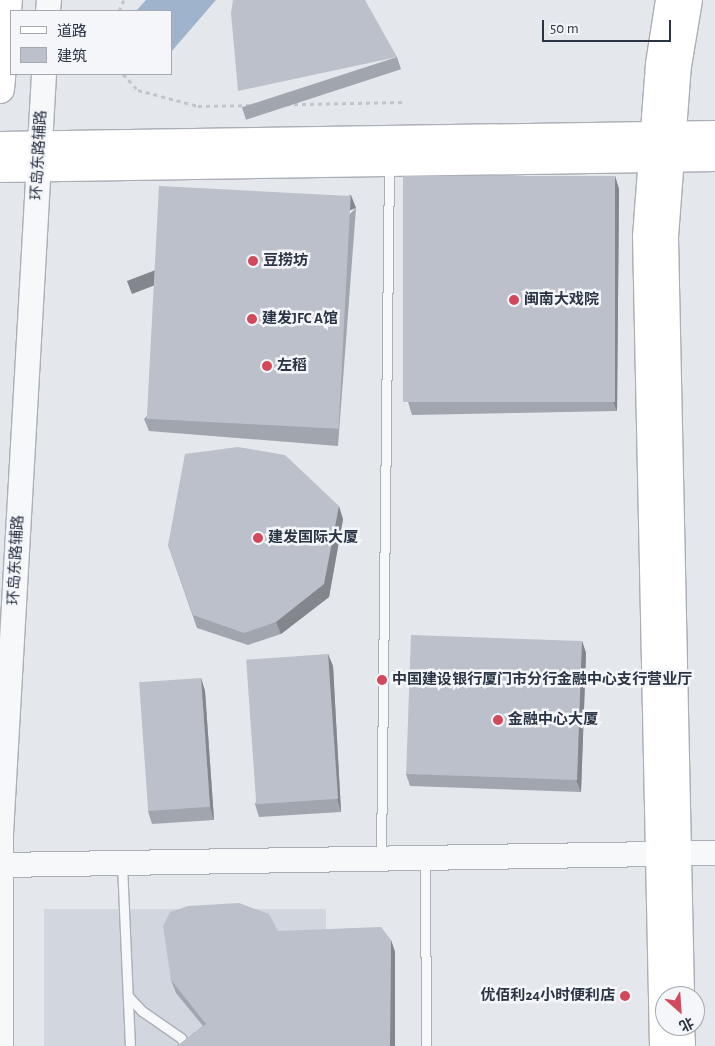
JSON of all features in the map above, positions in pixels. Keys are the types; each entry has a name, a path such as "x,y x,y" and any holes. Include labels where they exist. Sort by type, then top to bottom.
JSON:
{"main road":[{"path":"0,89 8,0"},
{"path":"663,1046 668,854 665,237 659,64 669,0"},
{"path":"663,147 689,0"},
{"path":"0,145 39,157 389,163 663,147 715,134"},
{"path":"0,169 39,157 663,147 715,158"},
{"path":"668,854 680,986"}],"street":[{"name":"环岛东路辅路","path":"1,1046 1,865 44,75"},
{"path":"1,865 715,854"}],"lane":[{"path":"381,859 389,163"},
{"path":"425,858 426,1046"},
{"path":"122,863 130,1046"},
{"path":"128,996 142,1011 180,1038 185,1046"}],"path":[{"path":"124,75 138,90 198,106 405,102"}],"shaded area":[{"path":"44,909 326,909 326,1046 44,1046"}],"water":[{"path":"146,0 216,0 172,51 172,10 137,10"}],"building":[{"path":"233,0 365,0 397,57 238,91 231,13"},
{"name":"闽南大戏院","path":"403,176 615,176 615,402 403,402"},
{"name":"建发JFC A馆","path":"159,186 351,196 339,429 147,419"},
{"name":"建发国际大厦","path":"238,447 285,455 339,506 324,584 276,622 244,633 193,615 168,545 185,454"},
{"name":"金融中心大厦","path":"411,635 582,641 577,780 406,774"},
{"path":"328,654 338,799 256,804 246,660"},
{"path":"201,678 210,807 148,811 139,682"},
{"path":"239,903 269,914 278,931 381,927 391,940 390,1046 177,1046 206,1024 171,980 163,926 170,912 188,906"}],"place":[{"name":"豆捞坊","path":"253,261"},
{"name":"闽南大戏院","path":"514,300"},
{"name":"建发JFC A馆","path":"252,319"},
{"name":"左稻","path":"267,366"},
{"name":"建发国际大厦","path":"258,538"},
{"name":"中国建设银行厦门市分行金融中心支行营业厅","path":"382,680"},
{"name":"金融中心大厦","path":"498,720"},
{"name":"优佰利24小时便利店","path":"625,996"}]}
